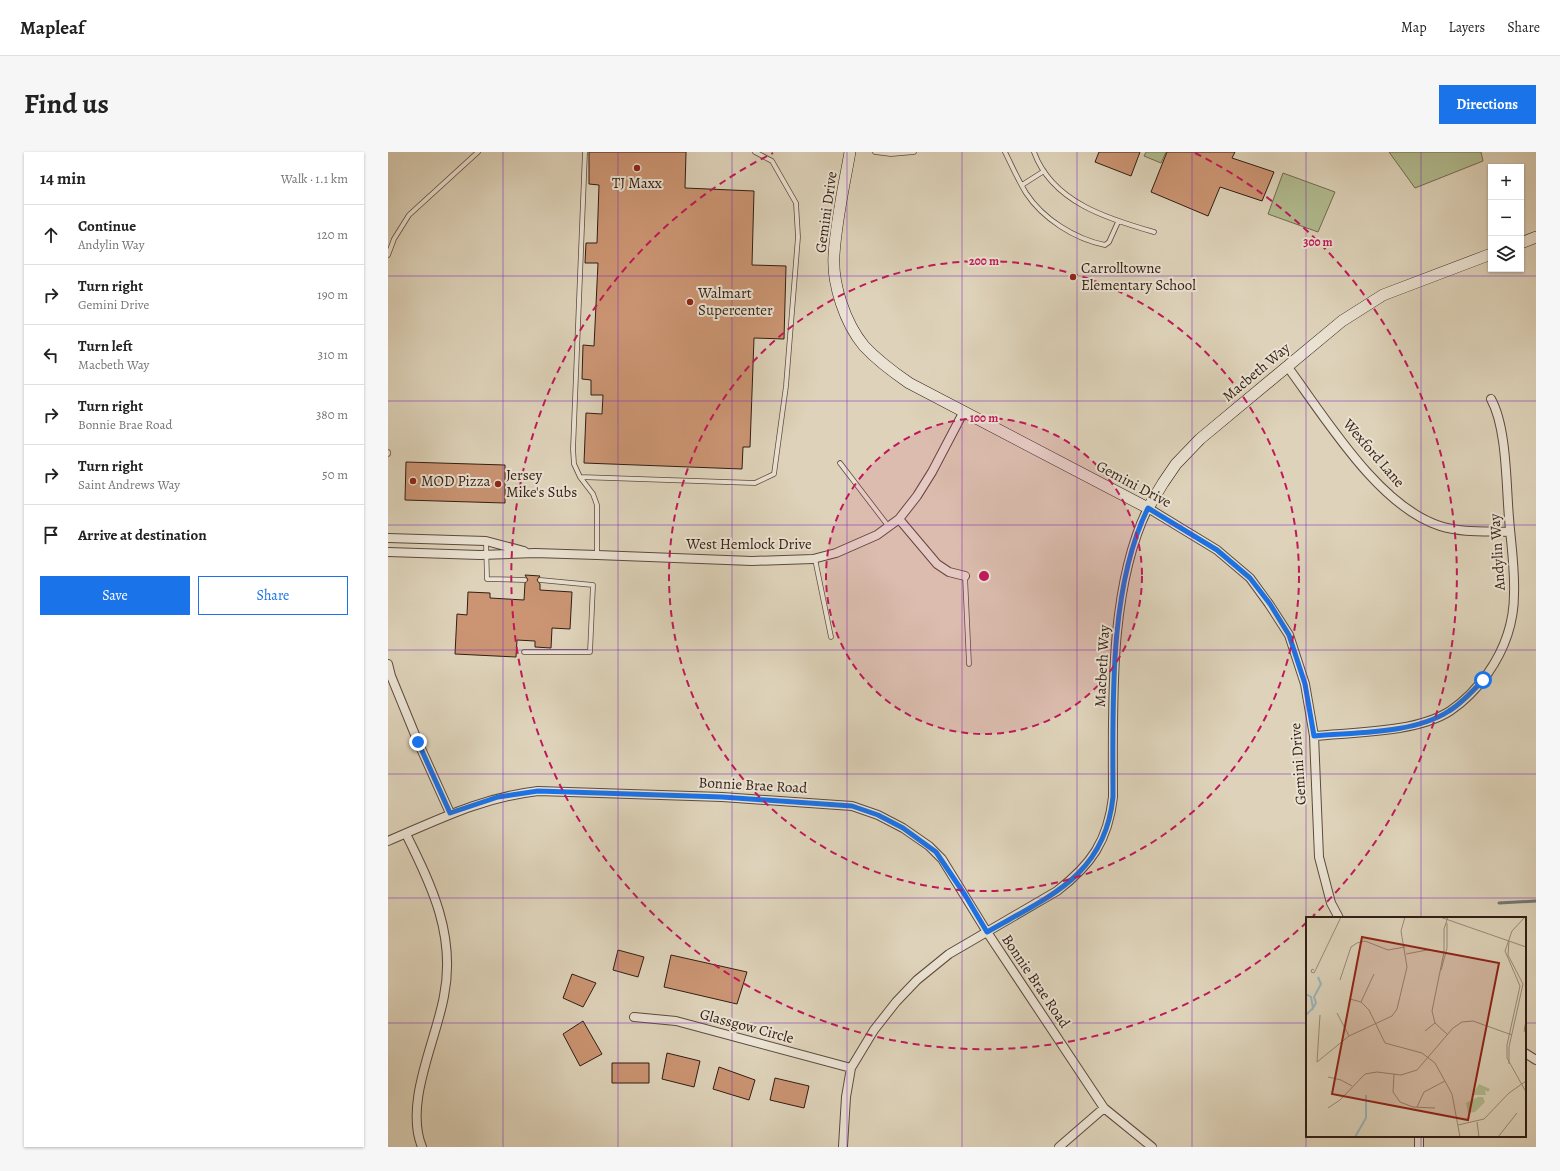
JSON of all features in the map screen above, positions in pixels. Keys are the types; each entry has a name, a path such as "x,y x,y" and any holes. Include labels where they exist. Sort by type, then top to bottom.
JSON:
{"street":[{"name":"Gemini Drive","path":"850,152 834,256 837,284 843,306 852,327 864,345 888,368 909,383 1148,508 1217,550 1250,578 1270,604 1289,635 1305,684 1314,736 1319,857 1331,903 1338,917"},
{"path":"1524,242 1536,237"},
{"name":"Macbeth Way","path":"843,1146 846,1097 851,1068 874,1030 917,980 948,954 1057,891 1072,879 1092,859 1102,841 1111,815 1113,797 1114,677 1126,570 1138,529 1148,508 1176,464 1200,439 1342,321 1383,295 1488,255"},
{"name":"Wexford Lane","path":"1287,366 1354,457 1380,486 1398,502 1419,516 1440,526 1463,530 1510,532"},
{"name":"Andylin Way","path":"1314,736 1392,729 1409,726 1443,715 1468,697 1483,680 1500,656 1510,625 1514,595 1514,557 1510,532 1500,420 1491,400"},
{"name":"West Hemlock Drive","path":"388,552 488,555 534,553 752,561 815,559 858,544 890,528 917,496 932,472 964,411"},
{"path":"899,519 937,564 949,572 965,576"},
{"name":"West Hemlock Drive","path":"388,538 486,541 534,553"},
{"path":"388,664 391,685 450,813"},
{"name":"Bonnie Brae Road","path":"388,841 450,813 498,797 538,791 722,797 852,806 878,815 903,828 936,852 965,895 987,932 1104,1108 1152,1147"},
{"path":"406,834 428,879 443,920 447,947 444,996 417,1105 416,1124 422,1147"},
{"name":"Glassgow Circle","path":"634,1017 676,1021 851,1068"},
{"path":"1526,1053 1536,1060"},
{"path":"1059,1147 1104,1108"},
{"path":"1418,1147 1419,1137"}],"lane":[{"path":"388,255 394,239 409,215 478,152"},
{"path":"585,152 573,449 574,464 580,477 593,494 597,505 597,555"},
{"path":"580,477 755,483 774,474 786,386 798,237 796,203 772,161 755,152"},
{"path":"875,152 891,154 914,152"},
{"path":"1005,152 1027,194 1042,212 1059,226 1091,242 1105,245 1109,242 1118,222"},
{"path":"1034,152 1039,165 1044,172 1062,191 1087,208 1118,222 1154,232"},
{"path":"1022,185 1044,172"},
{"path":"840,463 890,528"},
{"path":"486,541 488,555 487,579 525,580"},
{"path":"815,559 831,637"},
{"path":"965,576 969,664"},
{"path":"524,652 590,652 593,585 540,580"}],"green space":[{"path":"1146,152 1166,152 1161,163 1144,156"},
{"path":"1389,152 1481,152 1483,161 1415,188"},
{"path":"1283,173 1335,192 1318,232 1268,214"}],"building":[{"name":"Walmart Supercenter","path":"589,152 686,152 685,188 754,191 752,265 786,266 784,339 754,338 750,447 743,447 742,469 584,463 586,413 602,414 603,395 591,395 591,380 582,379 583,345 594,346 598,263 585,263 586,243 597,243 599,185 589,184"},
{"path":"1099,152 1140,152 1131,176 1095,162"},
{"name":"Carrolltowne Elementary School","path":"1167,152 1235,152 1232,158 1274,172 1262,201 1220,187 1208,216 1151,192"},
{"path":"406,462 505,465 505,503 405,500"},
{"path":"525,575 540,576 537,580 540,584 540,590 572,592 570,629 552,628 551,648 535,647 535,641 517,640 516,657 455,654 457,614 467,615 468,592 490,593 490,598 524,600 525,583 528,580"},
{"path":"618,950 644,957 638,977 613,970"},
{"path":"671,955 747,972 737,1004 664,987"},
{"path":"572,974 596,983 583,1007 563,998"},
{"path":"583,1021 602,1054 580,1066 563,1034"},
{"path":"667,1053 700,1061 694,1087 662,1079"},
{"path":"612,1063 649,1063 649,1083 612,1083"},
{"path":"719,1067 755,1080 749,1100 713,1089"},
{"path":"775,1078 809,1086 804,1108 770,1100"}],"waterway":[{"path":"1499,903 1536,901"}],"place":[{"name":"TJ Maxx","path":"637,168"},
{"name":"Carrolltowne Elementary School","path":"1073,277"},
{"name":"Walmart Supercenter","path":"690,302"},
{"name":"MOD Pizza","path":"413,481"},
{"name":"Jersey Mike's Subs","path":"498,484"}],"route":[{"path":"418,742 450,813 498,797 538,791 722,797 798,801 852,806 878,815 903,828 936,852 965,895 987,932 1057,891 1083,869 1092,859 1102,841 1111,815 1113,797 1114,677 1126,570 1138,529 1148,508 1217,550 1250,578 1270,604 1289,635 1298,662 1305,684 1314,736 1392,729 1437,718 1450,711 1468,697 1483,680"}]}
